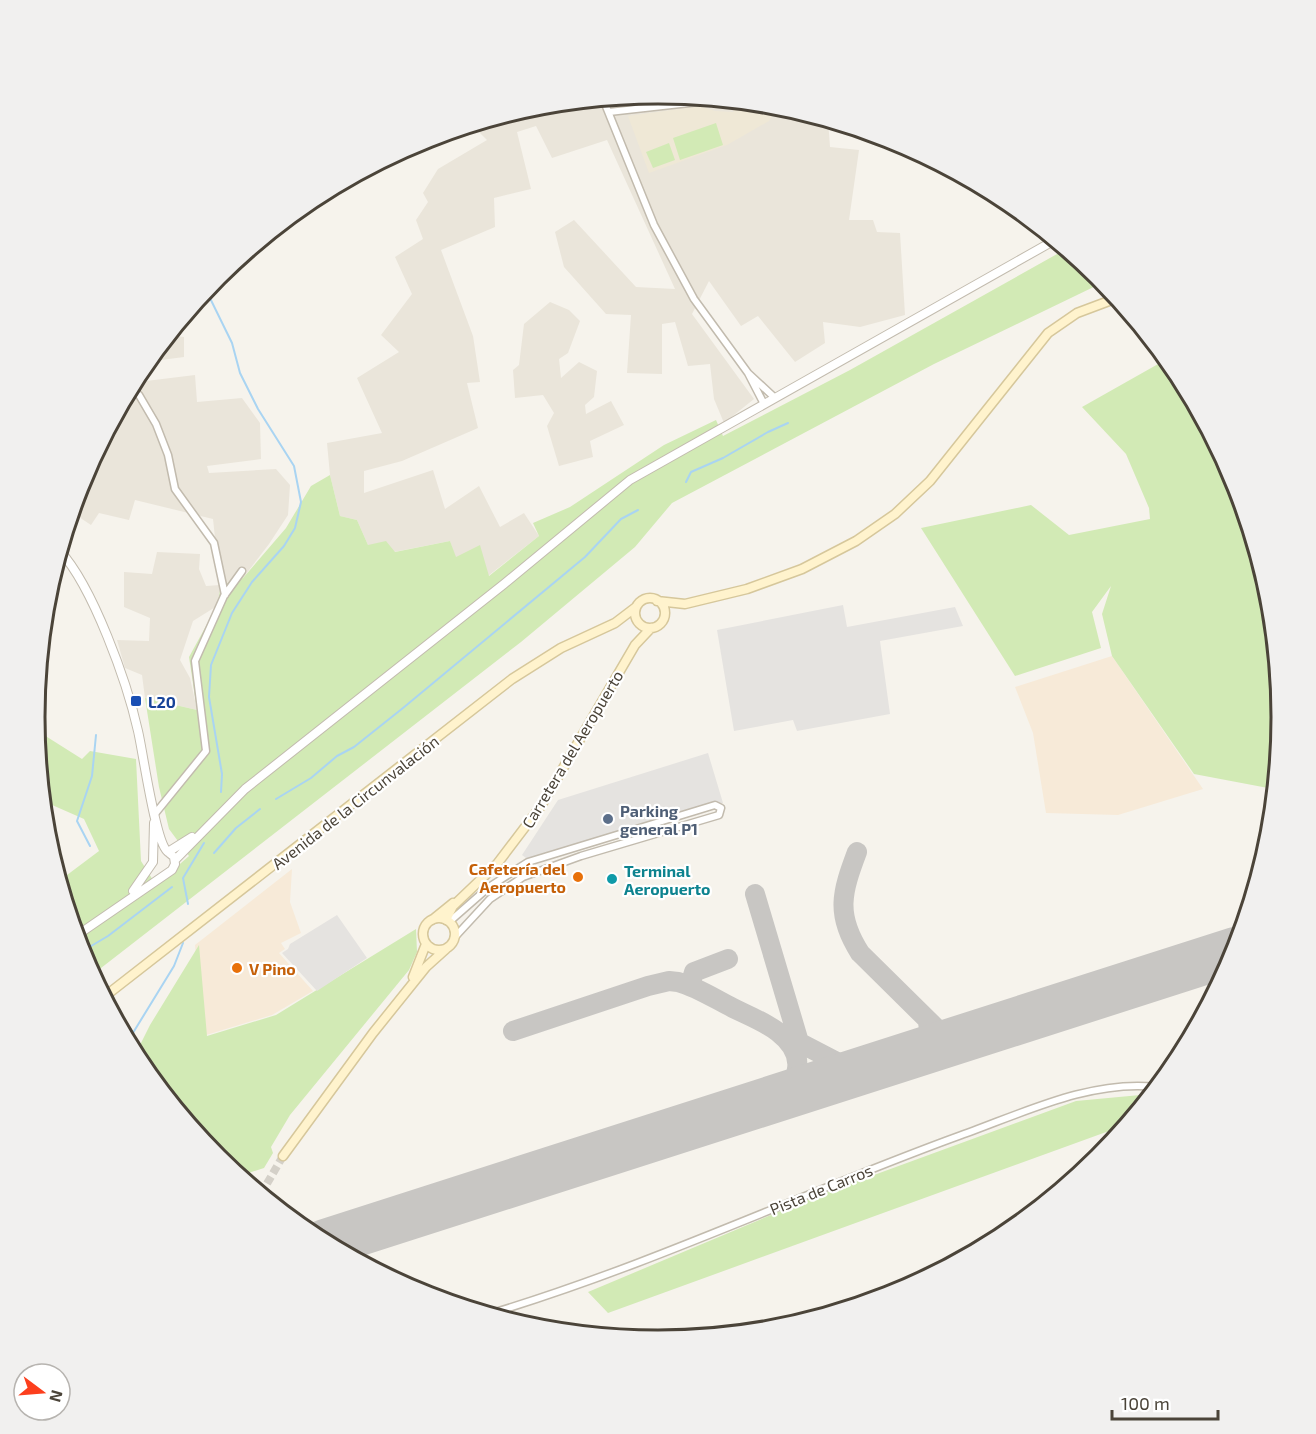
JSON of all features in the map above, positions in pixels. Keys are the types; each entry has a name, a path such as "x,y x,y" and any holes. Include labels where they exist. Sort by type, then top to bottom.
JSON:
{"main road":[{"path":"615,623 645,599 685,604 747,589 802,569 875,529 901,508 940,469 1048,333 1077,313 1108,301"},
{"path":"657,601 663,607 663,620"},
{"path":"615,623 638,623 651,628 685,604"},
{"path":"636,608 638,623"},
{"name":"Avenida de la Circunvalación","path":"110,992 512,679 561,648 615,623"},
{"name":"Carretera del Aeropuerto","path":"635,645 638,623"},
{"name":"Carretera del Aeropuerto","path":"432,920 457,902 497,864 541,806 635,645 651,628"},
{"name":"Carretera del Aeropuerto","path":"448,921 457,902"},
{"path":"283,1156 342,1073 404,994 454,938 454,930 448,921 432,920 423,930 426,944 420,965 404,994"},
{"path":"426,944 438,951 446,949"}],"street":[{"path":"609,112 676,104"},
{"path":"606,106 654,225 694,299 748,373 764,404"},
{"path":"84,930 174,867 175,860 223,809 299,745 504,584 616,490 680,450 1047,244"},
{"path":"748,373 776,398"},
{"path":"137,394 156,424 168,455 175,489 214,543 224,596"},
{"path":"66,557 87,592 126,687 138,732 154,815 167,851 175,860"},
{"path":"165,873 155,869 153,860 154,815 206,751 195,661 224,596 242,571"},
{"path":"448,921 489,887 522,866 561,851 715,805 721,808 719,815 618,845 523,877 500,890 480,907 454,938"},
{"path":"670,819 674,829"},
{"path":"122,902 142,880 158,853 167,851 205,828"},
{"path":"615,836 618,845"},
{"path":"561,851 565,862"},
{"name":"Pista de Carros","path":"502,1310 604,1277 856,1174 1053,1102 1123,1086 1146,1087"}],"shaded area":[{"path":"618,105 698,105 738,109 829,129 830,147 859,150 849,220 873,220 877,232 900,233 905,315 860,327 823,322 825,343 795,362 758,316 741,326 709,281 692,314 754,399 724,423 714,399 710,364 688,366 675,322 662,324 662,374 627,373 631,315 606,314 564,267 555,232 574,220 636,287 675,289 607,140 552,158 536,126 517,132 531,189 494,198 495,227 441,250 473,336 480,382 467,383 478,428 402,461 364,471 364,493 433,470 445,509 479,486 500,527 524,513 539,536 488,576 455,557 450,541 394,552 368,545 357,520 340,516 330,475 327,443 382,433 357,378 399,352 381,335 412,294 395,257 423,239 416,220 428,202 423,193 438,169 487,140 478,131 538,116"},
{"path":"701,106 715,111 734,112 732,108 772,115 769,121 727,145 649,173 628,116"},
{"path":"550,302 569,310 580,321 568,353 559,359 561,378 579,362 597,371 594,397 585,405 586,414 611,401 624,425 590,441 593,457 559,466 547,426 554,413 543,395 515,398 513,370 519,365 524,324"},
{"path":"178,336 184,337 184,357 160,360"},
{"path":"195,375 197,402 242,398 260,423 261,459 207,466 209,473 276,469 290,485 288,515 243,578 221,585 217,606 193,621 180,660 190,678 197,710 145,698 142,675 125,668 117,640 149,641 150,618 124,607 124,572 152,574 157,552 200,554 199,569 206,586 220,585 213,519 135,500 129,520 99,513 91,525 79,517 92,482 108,446 146,379"},
{"path":"843,605 847,627 955,607 963,626 880,641 890,714 797,731 793,720 734,731 717,630"},
{"path":"1112,656 1203,789 1118,815 1046,813 1033,733 1015,687"},
{"name":"Parking general P1","path":"708,753 723,803 530,861 522,855 558,800"},
{"path":"292,869 290,902 301,933 281,943 285,949 279,953 313,991 272,1015 203,1036 195,945"},
{"path":"337,915 367,958 317,991 282,953 288,949 290,944"}],"green space":[{"path":"716,123 723,145 680,160 673,138"},
{"path":"669,143 675,160 653,168 646,152"},
{"path":"1059,253 1094,287 934,364 672,503 635,547 521,642 100,969 66,876 99,851 84,819 51,805 45,736 82,759 90,751 136,759 141,861 156,885 189,856 169,829 159,787 145,698 197,710 189,657 217,606 221,585 243,578 286,528 311,486 330,475 340,516 357,520 368,545 386,541 395,552 450,541 456,557 480,545 489,576 539,536 533,523 570,507 664,445 716,420 723,436 850,370"},
{"path":"1159,364 1189,410 1208,446 1224,482 1250,558 1266,637 1271,717 1267,788 1194,774 1112,656 1102,614 1111,586 1092,612 1101,648 1015,676 921,528 1031,505 1069,535 1150,519 1149,508 1126,454 1082,407"},
{"path":"416,929 417,952 409,970 290,1115 271,1147 273,1153 264,1168 249,1173 197,1121 140,1045 199,945 207,1036 276,1015"},
{"path":"1140,1095 1109,1131 608,1313 588,1292 814,1197 1076,1101"}],"waterway":[{"path":"210,299 232,343 240,373 258,409 294,466 301,502 295,528 284,546 252,582 232,613 211,665 209,697 222,774 221,792"},
{"path":"686,482 691,472 723,458 788,423"},
{"path":"276,799 311,778 403,708 585,557 621,519 638,510"},
{"path":"90,846 77,821 92,776 96,735"},
{"path":"214,853 236,828 260,809"},
{"path":"188,904 183,878 204,843"},
{"path":"90,947 108,936 172,887"},
{"path":"133,1033 174,966 183,943"}],"taxiway":[{"path":"857,852 845,891 844,914 852,939 860,953 938,1030 957,1038 971,1036"},
{"path":"755,894 799,1042"},
{"path":"695,988 691,982 694,972 728,959"},
{"path":"513,1031 648,986 669,981 678,982 699,990 762,1022 787,1040 797,1058 795,1076 783,1092 773,1099"},
{"path":"920,1052 930,1037 928,1022"},
{"path":"787,1036 839,1063 870,1068"}],"runway":[{"path":"337,1239 1223,955"}],"tunnel":[{"path":"265,1187 283,1156"}],"place":[{"name":"L20","path":"136,701"},
{"name":"Parking general P1","path":"608,819"},
{"name":"Cafetería del Aeropuerto","path":"578,877"},
{"name":"Terminal Aeropuerto","path":"612,879"},
{"name":"V Pino","path":"237,968"}]}
